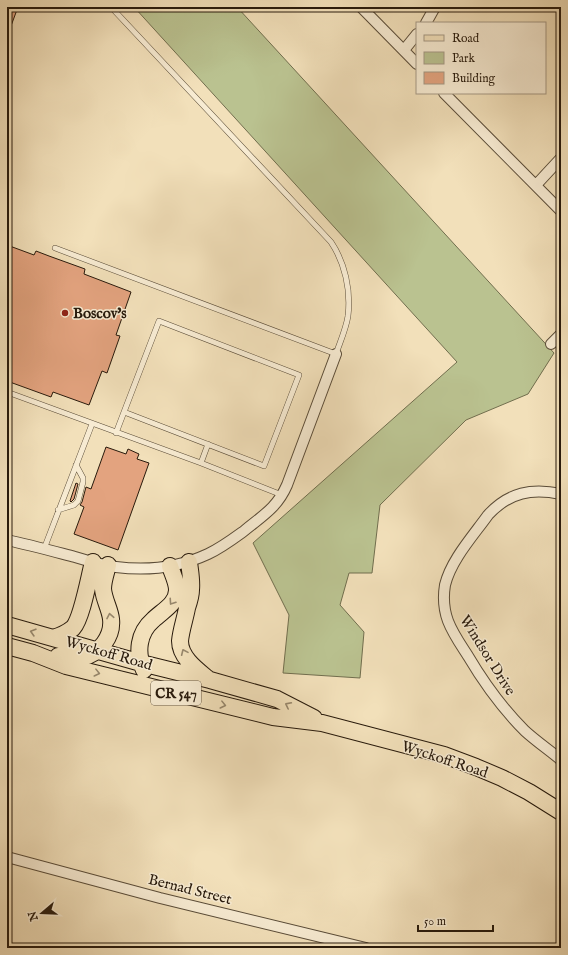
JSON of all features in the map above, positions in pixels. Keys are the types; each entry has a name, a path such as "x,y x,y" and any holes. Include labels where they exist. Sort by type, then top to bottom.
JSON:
{"main road":[{"path":"189,562 191,591 181,636 181,647 189,662 210,680"},
{"path":"53,638 64,634 73,628 79,617 82,606 100,564"},
{"path":"33,653 77,658 86,656 97,650 107,640 112,625 111,615 103,590 104,582 100,564"},
{"path":"159,688 148,676 141,663 139,645 143,632 150,623 167,609 177,593 176,584 170,566"},
{"name":"Wyckoff Road","path":"7,625 141,663 210,680 277,699 322,722"},
{"name":"Wyckoff Road","path":"7,646 33,653 66,666 273,717 322,722 444,755 502,778 529,792 561,812"}],"street":[{"path":"361,7 416,63"},
{"path":"427,22 435,7"},
{"path":"404,50 416,35"},
{"path":"445,94 561,211"},
{"path":"536,185 561,158"},
{"path":"551,344 561,334"},
{"path":"7,540 100,564 123,568 170,566 189,562 214,551 233,539 271,509 282,495 336,354"},
{"name":"Windsor Drive","path":"561,494 548,491 525,492 498,505 488,515 458,557 450,571 445,584 444,600 448,622 489,689 510,715 527,732 561,760"},
{"name":"Bernad Street","path":"7,857 160,898 366,948"}],"lane":[{"path":"55,248 336,354 346,326 349,303 347,281 342,260 331,242 111,7"},
{"path":"116,433 158,321 299,375 264,466 124,412"},
{"path":"7,392 282,495"},
{"path":"44,549 92,424"},
{"path":"201,464 208,444"},
{"path":"58,510 74,505 78,501 84,482 76,465"}],"green space":[{"path":"134,7 237,7 554,353 528,394 466,420 380,505 372,573 349,573 340,605 364,632 360,678 283,673 289,615 253,543 457,362"}],"building":[{"path":"7,7 18,7 8,34 7,34"},
{"name":"Boscov's","path":"7,245 34,255 36,251 85,269 84,274 131,292 116,335 120,336 107,373 102,371 89,405 53,392 51,397 7,381"},
{"path":"106,447 126,454 128,449 139,454 137,459 149,463 118,550 74,534 84,507 80,505 86,487 91,489"},
{"path":"76,483 78,484 74,499 71,502 70,501"}],"place":[{"name":"Boscov's","path":"65,313"}]}
